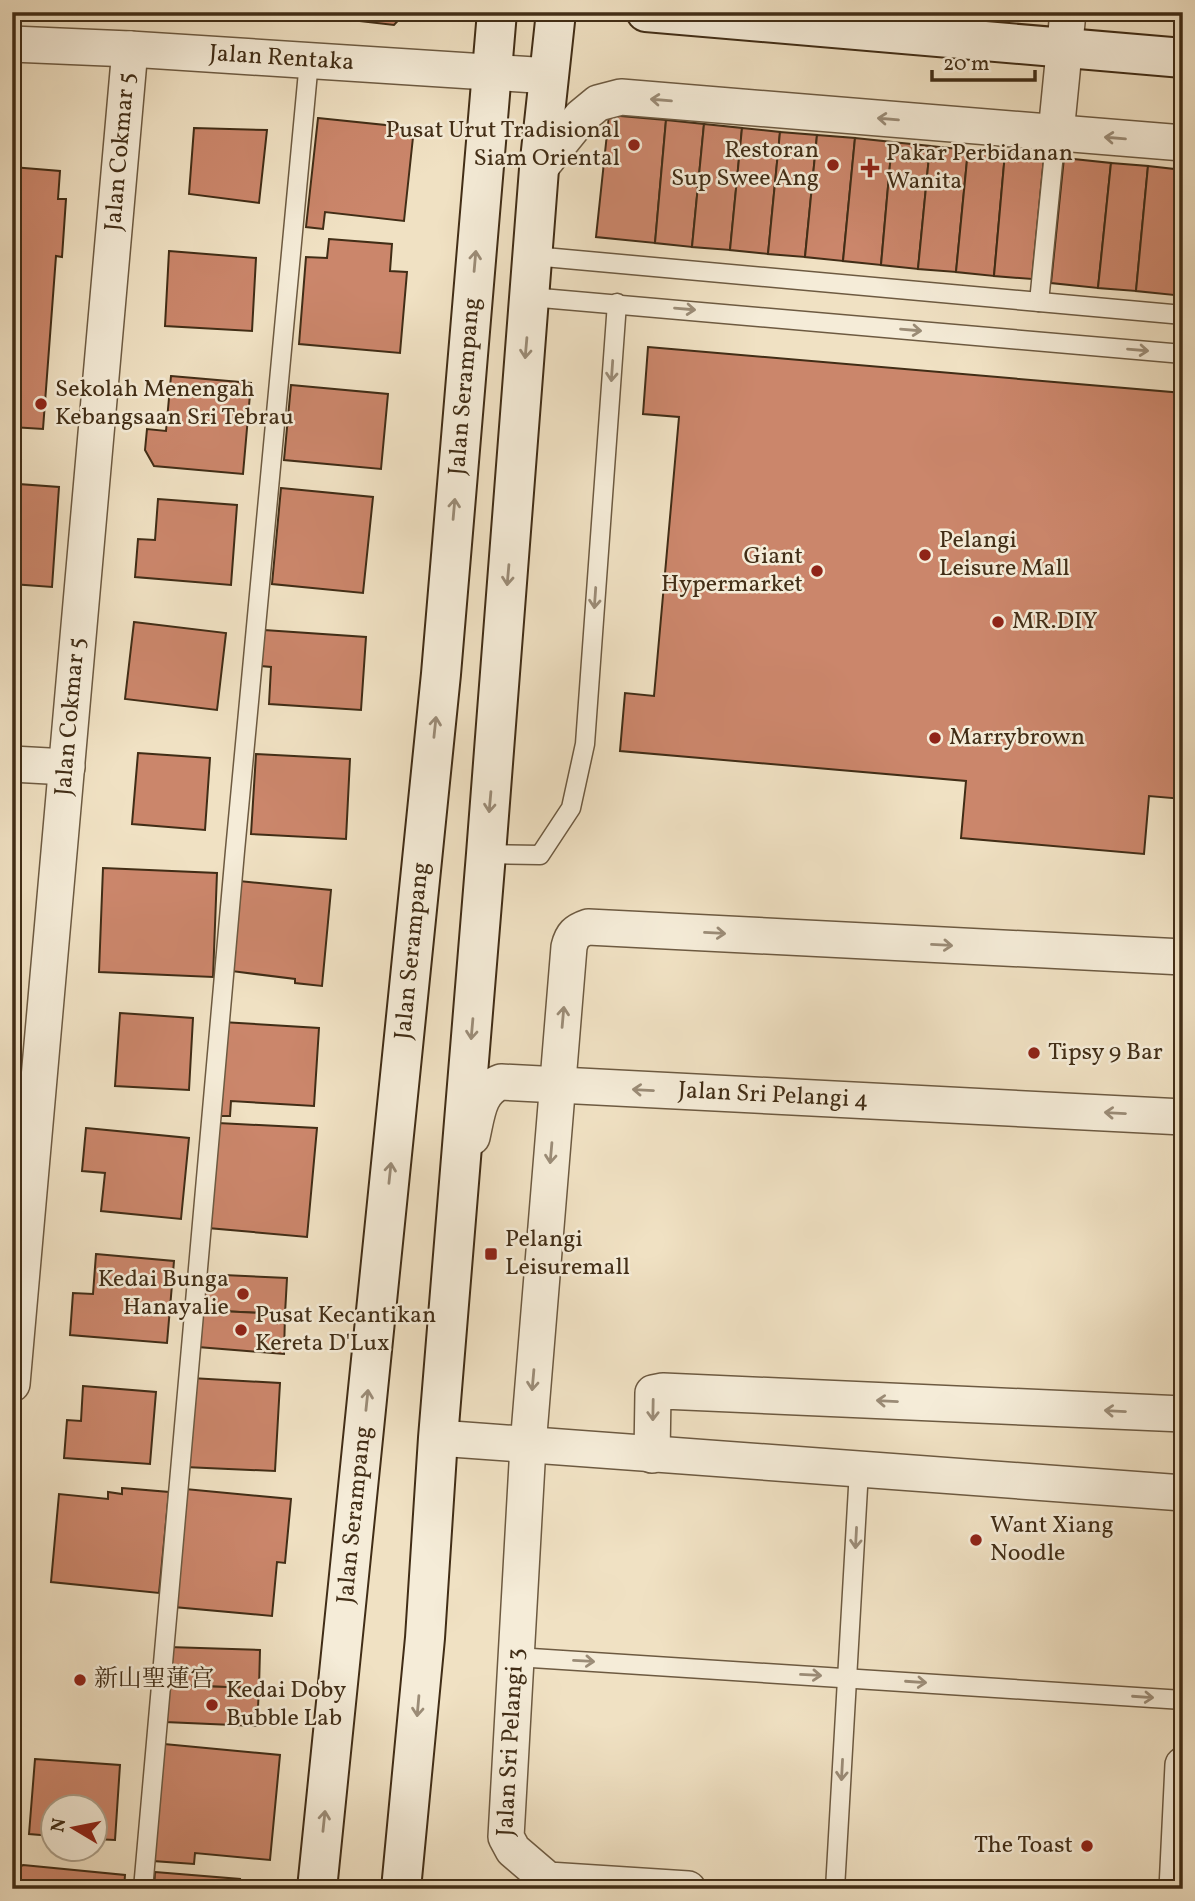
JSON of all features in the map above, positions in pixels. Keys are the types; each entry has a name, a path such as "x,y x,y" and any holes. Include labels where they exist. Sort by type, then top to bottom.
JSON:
{"main road":[{"name":"Jalan Serampang","path":"317,1889 441,674 497,12"},
{"path":"401,1889 425,1638 438,1438 539,169 556,12"},
{"path":"646,12 1066,30 1183,58"}],"street":[{"path":"1056,133 1066,30"},
{"name":"Jalan Rentaka","path":"12,44 550,76"},
{"name":"Jalan Cokmar 5","path":"12,1384 18,1259 67,767 130,49"},
{"path":"539,169 581,117 598,103 621,97 1183,143"},
{"path":"12,764 67,767"},
{"name":"Jalan Sri Pelangi 3","path":"688,1889 548,1880 513,1850 506,1837 528,1446 557,1085 572,936 588,927 1183,957"},
{"name":"Jalan Sri Pelangi 4","path":"457,1206 480,1100 492,1085 501,1082 1183,1117"},
{"path":"652,1455 653,1393 663,1391 1183,1414"},
{"path":"438,1438 1183,1493"},
{"path":"1177,1889 1183,1765"}],"lane":[{"path":"143,1889 234,850 309,61"},
{"path":"1039,302 1056,133"},
{"path":"533,256 1183,314"},
{"path":"530,297 1183,354"},
{"path":"486,854 540,855 570,808 585,744 617,303"},
{"path":"835,1889 859,1470"},
{"path":"516,1657 1183,1700"}],"building":[{"path":"308,12 406,12 394,25 308,15"},
{"path":"609,115 666,120 655,243 596,237"},
{"path":"318,118 414,128 404,221 325,212 323,229 306,227"},
{"path":"666,120 704,124 692,247 655,243"},
{"path":"704,124 742,128 730,250 692,247"},
{"path":"194,128 267,130 259,203 189,194"},
{"path":"742,128 780,132 768,254 730,250"},
{"path":"780,132 817,135 805,257 768,254"},
{"path":"817,135 855,138 843,261 805,257"},
{"path":"855,138 892,142 881,265 843,261"},
{"path":"892,142 930,146 918,269 881,265"},
{"path":"930,146 968,150 956,272 918,269"},
{"path":"968,150 1005,153 994,276 956,272"},
{"path":"1005,153 1044,157 1032,279 994,276"},
{"path":"1064,158 1111,163 1098,288 1051,283"},
{"path":"1111,163 1148,166 1136,291 1098,288"},
{"path":"1148,166 1183,170 1183,203 1174,295 1136,291"},
{"path":"12,167 60,171 58,199 66,199 62,257 56,256 43,429 12,427"},
{"path":"1183,203 1183,296 1174,295"},
{"path":"329,239 392,244 390,271 407,272 400,353 299,344 306,257 327,258"},
{"path":"169,251 256,258 252,331 165,326"},
{"name":"Pelangi Leisure Mall","path":"648,347 1183,393 1183,799 1149,796 1144,854 961,838 966,781 620,751 625,693 654,696 679,417 643,414"},
{"path":"171,376 251,383 243,474 154,466 145,450 147,429 166,431"},
{"path":"291,385 388,394 381,469 284,460"},
{"path":"12,459 21,460 19,484 59,487 52,587 12,584"},
{"path":"281,488 373,497 363,593 272,584"},
{"path":"158,499 237,505 231,585 135,577 138,539 155,540"},
{"path":"134,622 226,633 217,710 125,699"},
{"path":"264,630 366,637 361,710 269,704 271,667 261,666"},
{"path":"138,753 210,758 205,830 132,824"},
{"path":"256,754 350,759 346,839 251,834"},
{"path":"103,868 217,873 213,977 99,972"},
{"path":"239,881 331,890 322,986 295,983 295,979 231,971"},
{"path":"120,1013 193,1018 189,1090 115,1086"},
{"path":"222,1022 319,1028 314,1106 231,1101 230,1116 216,1116"},
{"path":"218,1123 317,1128 307,1237 208,1228"},
{"path":"86,1128 189,1138 181,1219 101,1211 105,1173 82,1171"},
{"path":"96,1254 174,1261 167,1343 70,1335 73,1293 93,1294"},
{"name":"Kedai Bunga Hanayalie","path":"201,1274 287,1278 285,1314 199,1310"},
{"name":"Pusat Kecantikan Kereta D'Lux","path":"199,1310 285,1314 284,1354 198,1347"},
{"path":"191,1378 280,1383 275,1471 185,1467"},
{"path":"83,1386 156,1392 150,1464 64,1458 67,1420 81,1421"},
{"path":"122,1488 169,1492 159,1593 51,1582 59,1494 108,1499 108,1492 122,1494"},
{"path":"185,1489 291,1499 285,1563 277,1562 272,1616 174,1607"},
{"path":"168,1647 260,1650 259,1688 167,1685"},
{"name":"Kedai Doby Bubble Lab","path":"167,1685 259,1688 257,1726 165,1722"},
{"path":"164,1744 280,1755 270,1860 195,1853 194,1864 153,1861"},
{"path":"35,1759 120,1765 115,1840 108,1840 108,1792 38,1792 38,1835 29,1834"},
{"path":"23,1865 125,1875 124,1889 12,1889 12,1873"},
{"path":"155,1872 240,1879 239,1889 154,1889"}],"place":[{"name":"Pusat Urut Tradisional Siam Oriental","path":"634,145"},
{"name":"Restoran Sup Swee Ang","path":"833,165"},
{"name":"Pakar Perbidanan Wanita","path":"870,168"},
{"name":"Sekolah Menengah Kebangsaan Sri Tebrau","path":"41,404"},
{"name":"Pelangi Leisure Mall","path":"925,555"},
{"name":"Giant Hypermarket","path":"817,571"},
{"name":"MR.DIY","path":"998,622"},
{"name":"Marrybrown","path":"935,738"},
{"name":"Tipsy 9 Bar","path":"1034,1053"},
{"name":"Pelangi Leisuremall","path":"491,1254"},
{"name":"Kedai Bunga Hanayalie","path":"243,1294"},
{"name":"Pusat Kecantikan Kereta D'Lux","path":"241,1330"},
{"name":"Want Xiang Noodle","path":"976,1540"},
{"name":"新山聖蓮宫","path":"80,1680"},
{"name":"Kedai Doby Bubble Lab","path":"212,1705"},
{"name":"The Toast","path":"1087,1846"}]}
